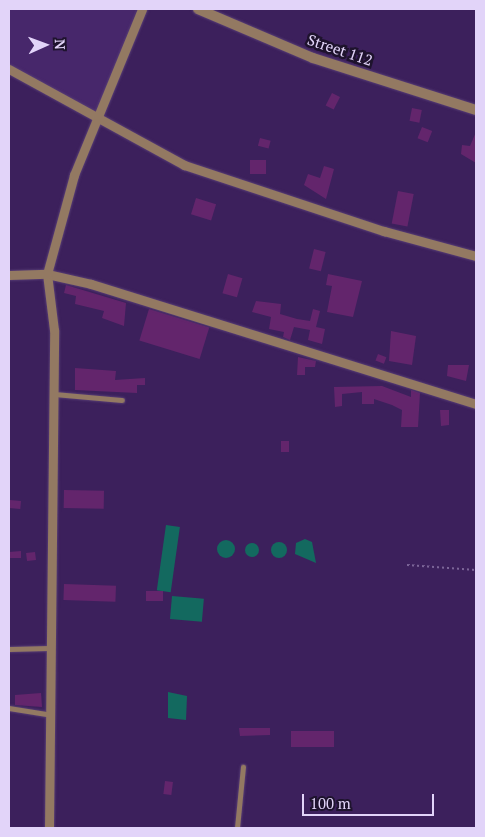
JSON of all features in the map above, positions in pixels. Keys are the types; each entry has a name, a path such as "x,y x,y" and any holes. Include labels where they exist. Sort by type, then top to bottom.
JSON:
{"street":[{"path":"49,828 48,714 54,330 47,274 74,175 142,9"},
{"name":"Street 112","path":"198,9 313,58 476,110"},
{"path":"9,69 98,117 120,134 184,165 384,231 476,256"},
{"path":"9,275 47,274 476,404"}],"lane":[{"path":"52,394 122,400"},
{"path":"9,649 49,648"},
{"path":"9,708 48,714"},
{"path":"237,828 243,767"}],"path":[{"path":"407,566 476,570"}],"shaded area":[{"path":"9,9 137,9 97,114 9,66"},
{"path":"166,525 180,527 171,592 157,590"},
{"path":"305,539 312,542 316,563 295,554 296,543"},
{"path":"226,540 234,545 235,549 230,557 226,558 218,553 217,549 222,541"},
{"path":"279,542 285,544 287,550 285,556 279,558 273,556 271,550 273,544"},
{"path":"249,543 255,543 259,550 255,557 249,557 245,553 245,547"},
{"path":"172,596 204,599 202,622 170,619"},
{"path":"168,692 187,696 186,720 168,718"}],"building":[{"path":"332,93 340,97 334,110 326,105"},
{"path":"412,108 422,110 419,123 410,121"},
{"path":"422,127 432,131 428,142 418,138"},
{"path":"476,132 476,163 461,154 462,145 470,146"},
{"path":"260,138 271,141 269,149 258,146"},
{"path":"250,160 266,160 266,174 250,174"},
{"path":"324,166 334,169 326,199 304,185 308,174 320,178"},
{"path":"398,191 414,194 407,226 392,223"},
{"path":"196,198 216,204 211,220 191,214"},
{"path":"314,249 326,252 321,271 309,268"},
{"path":"228,274 242,278 237,297 222,293"},
{"path":"328,274 362,281 353,317 327,312 332,286 326,285"},
{"path":"66,285 126,303 124,326 102,318 104,311 75,304 76,296 64,293"},
{"path":"256,301 281,304 280,314 297,319 310,321 313,309 320,311 316,327 325,329 322,344 308,340 310,330 294,327 290,340 283,337 284,332 269,329 271,317 252,312"},
{"path":"149,309 209,327 200,359 139,341"},
{"path":"391,331 416,336 412,365 389,361"},
{"path":"378,354 386,357 384,364 375,361"},
{"path":"298,357 316,361 315,367 305,367 305,375 297,375"},
{"path":"448,365 469,365 466,381 447,376"},
{"path":"75,368 116,371 115,380 145,378 145,385 137,385 137,393 75,390"},
{"path":"382,386 411,397 411,390 420,393 418,427 401,427 402,410 392,405 374,399 374,404 362,404 362,392 342,394 342,406 335,407 334,387"},
{"path":"440,410 449,410 449,425 441,426"},
{"path":"281,441 289,441 289,452 281,452"},
{"path":"64,490 104,491 104,509 64,508"},
{"path":"10,500 21,501 20,509 9,508"},
{"path":"21,551 21,558 9,558 9,552"},
{"path":"35,552 36,560 27,561 26,553"},
{"path":"64,584 116,586 115,602 63,600"},
{"path":"146,591 163,591 163,601 146,601"},
{"path":"41,693 42,707 15,705 15,695"},
{"path":"239,728 270,728 270,735 240,736"},
{"path":"291,731 334,731 334,747 291,747"},
{"path":"165,781 173,782 171,795 163,794"}]}
